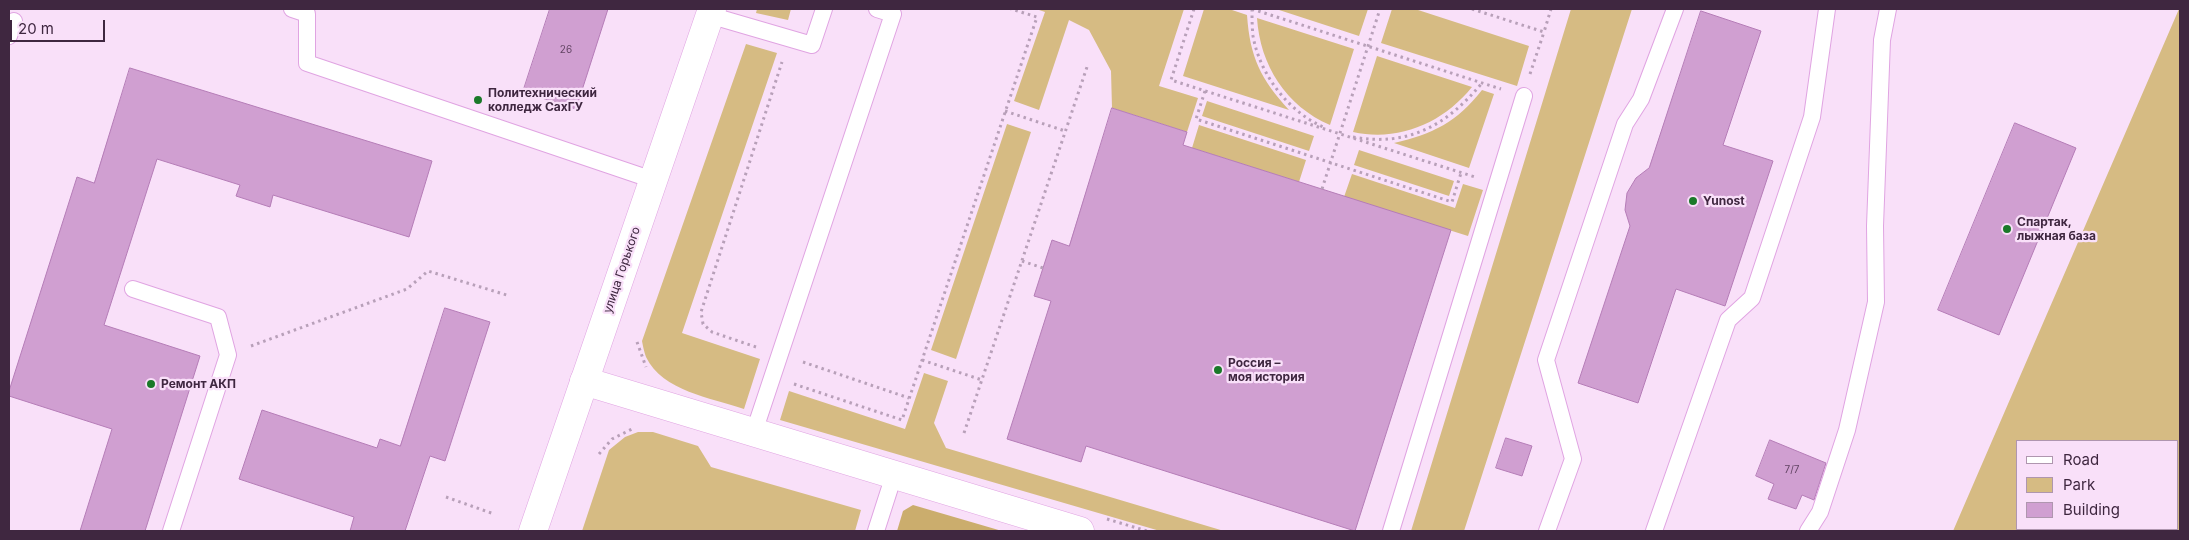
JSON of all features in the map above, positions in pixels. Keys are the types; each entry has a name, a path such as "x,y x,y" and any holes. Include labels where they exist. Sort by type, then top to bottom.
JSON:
{"main road":[{"name":"улица Горького","path":"533,531 711,12"},
{"path":"584,381 1080,531"}],"lane":[{"path":"711,12 812,45 824,9"},
{"path":"754,432 894,14 877,9"},
{"path":"1547,531 1573,459 1546,360 1625,124 1641,99 1675,9"},
{"path":"1654,531 1728,320 1752,298 1812,117 1827,9"},
{"path":"1808,531 1820,512 1847,430 1876,302 1875,226 1882,40 1888,9"},
{"path":"302,10 307,64 653,180"},
{"path":"1391,531 1524,96"},
{"path":"134,289 218,317 228,355 171,531"},
{"path":"876,531 894,474"}],"path":[{"path":"772,377 902,420 1036,17 1011,9"},
{"path":"1194,9 1171,80 1497,184"},
{"path":"1482,83 1465,104 1444,120 1420,132 1393,139 1366,139 1340,134 1307,118 1292,107 1274,86 1258,54 1253,36 1252,9 1524,96 1552,9"},
{"path":"1322,189 1380,9"},
{"path":"1472,9 1544,32"},
{"path":"766,350 712,332 703,324 702,312 784,56"},
{"path":"964,433 1088,64"},
{"path":"1205,91 1196,120 1452,202 1461,173"},
{"path":"1005,111 1065,131"},
{"path":"1022,261 1043,268"},
{"path":"228,355 406,289 428,271 510,296"},
{"path":"922,360 982,380"},
{"path":"801,362 909,398"},
{"path":"446,497 494,514"}],"green space":[{"path":"757,9 791,9 788,20 756,13"},
{"path":"1036,9 1184,9 1159,86 1198,98 1187,132 1112,108 1111,71 1089,30 1069,20 1039,110 1014,101 1045,12"},
{"path":"1204,9 1229,9 1247,15 1254,56 1264,78 1289,110 1183,76"},
{"path":"1276,9 1368,9 1359,36"},
{"path":"1392,9 1415,9 1529,46 1517,86 1381,43"},
{"path":"1571,9 1632,9 1464,531 1411,531"},
{"path":"2179,9 2180,531 1953,531"},
{"path":"1257,18 1354,49 1330,125 1300,107 1278,82 1263,52"},
{"path":"746,44 777,53 682,333 760,359 744,409 689,392 664,378 653,369 646,357 642,341"},
{"path":"1377,56 1472,87 1448,111 1419,127 1387,134 1353,132"},
{"path":"1482,90 1494,94 1469,168 1394,143 1432,131 1443,125 1463,111"},
{"path":"1207,101 1314,136 1309,151 1202,116"},
{"path":"1007,124 1031,132 956,359 931,350"},
{"path":"1199,125 1306,160 1299,182 1192,148"},
{"path":"1359,150 1454,181 1449,196 1354,165"},
{"path":"1352,174 1455,208 1463,184 1483,190 1468,236 1344,197"},
{"path":"924,373 948,381 934,423 946,448 1224,531 1160,531 780,420 789,391 905,429"},
{"path":"638,432 653,432 698,446 711,467 861,510 855,531 582,531 609,450 625,437"}],"shaded area":[{"path":"913,505 1002,531 897,531 903,511"}],"building":[{"path":"550,9 608,9 576,109 523,92"},
{"name":"Yunost","path":"1701,11 1761,31 1723,145 1773,161 1725,306 1676,289 1638,403 1578,383 1630,226 1625,210 1627,193 1636,178 1649,168"},
{"path":"130,68 432,161 409,237 273,195 270,207 236,196 240,185 157,159 104,325 200,356 145,531 80,531 112,429 9,396 9,391 77,177 94,183"},
{"name":"Россия – моя история","path":"1112,108 1187,132 1183,145 1451,230 1355,531 1086,446 1081,462 1007,439 1051,301 1034,296 1052,240 1069,246"},
{"name":"Спартак, лыжная база","path":"2015,123 2076,148 1999,335 1938,310"},
{"path":"445,308 490,322 445,461 430,456 405,531 350,531 354,517 239,479 262,410 377,448 380,439 400,446"},
{"path":"1506,438 1532,446 1522,476 1496,468"},
{"path":"1770,440 1826,463 1814,500 1802,495 1796,509 1768,499 1774,484 1756,476"}],"place":[{"name":"Политехнический колледж СахГУ","path":"478,100"},
{"name":"Yunost","path":"1693,201"},
{"name":"Спартак, лыжная база","path":"2007,229"},
{"name":"Россия – моя история","path":"1218,370"},
{"name":"Ремонт АКП","path":"151,384"}]}
